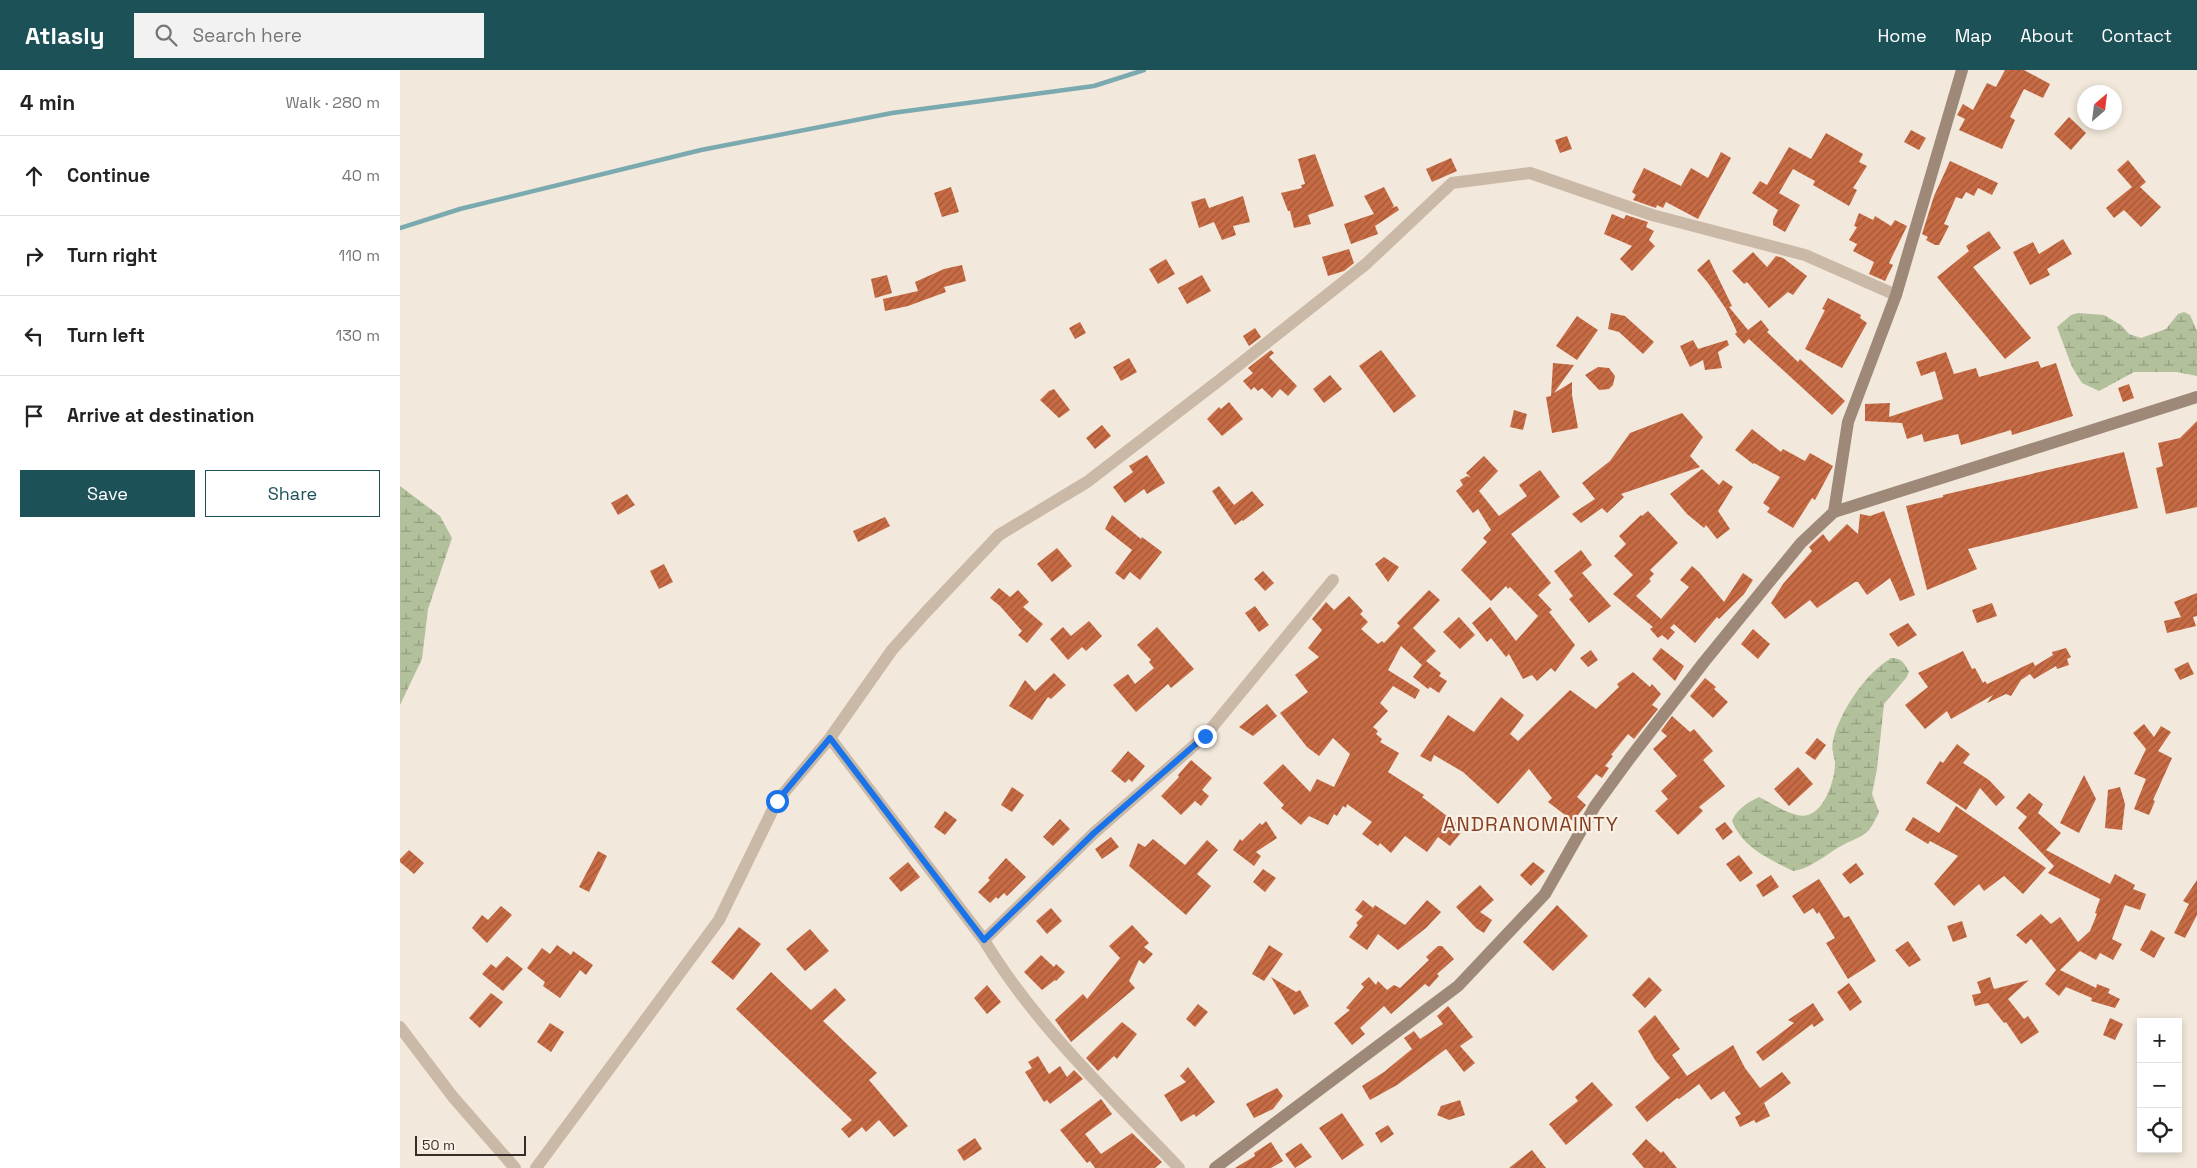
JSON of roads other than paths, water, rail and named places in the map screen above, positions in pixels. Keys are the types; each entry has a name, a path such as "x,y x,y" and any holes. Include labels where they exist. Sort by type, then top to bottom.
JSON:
{"main road":[{"path":"1834,512 1848,422 1896,295 1962,70"},
{"path":"1215,1168 1458,986 1545,894 1595,806 1630,758 1704,662 1801,543 1834,512 2197,397"}],"street":[{"path":"536,1168 719,920 777,801 830,738 892,650 999,535 1087,482 1221,379 1366,264 1452,183 1530,173 1652,215 1805,255 1896,295"},
{"path":"984,940 1094,833 1205,736 1333,580"},
{"path":"830,738 984,940 1003,971 1059,1040 1179,1168"},
{"path":"400,1027 453,1097 515,1168"}],"waterway":[{"path":"400,228 460,209 701,150 892,113 1094,86 1144,70"}],"district":[{"name":"ANDRANOMAINTY","path":"1531,824"}]}
